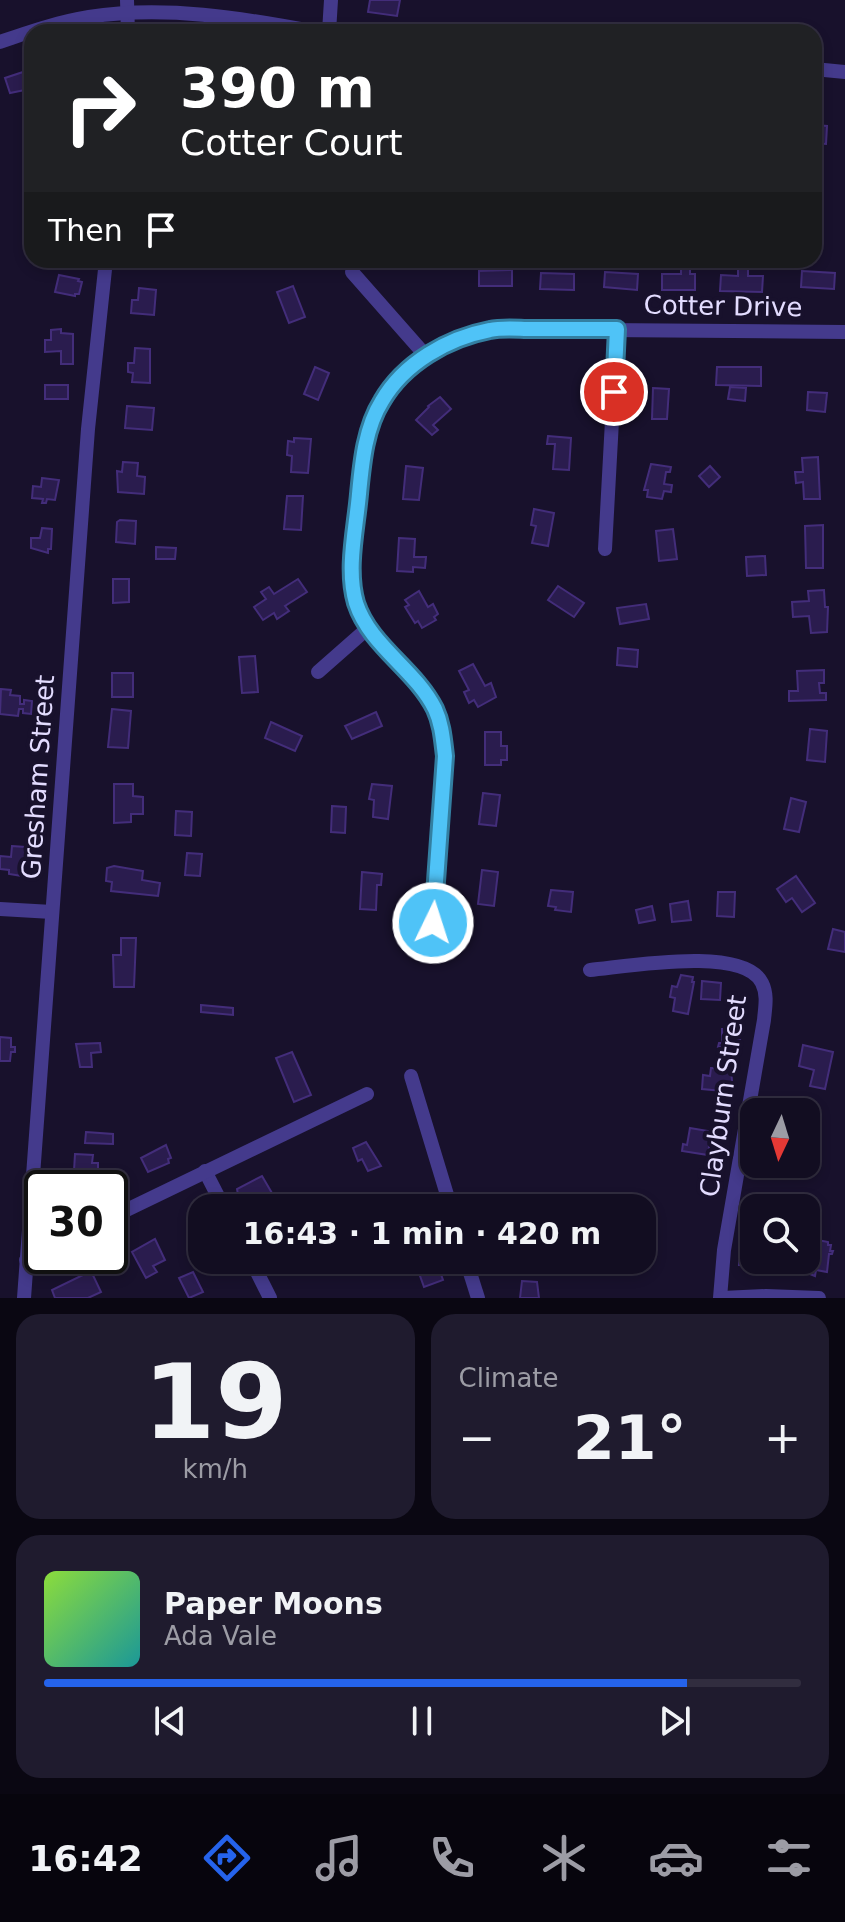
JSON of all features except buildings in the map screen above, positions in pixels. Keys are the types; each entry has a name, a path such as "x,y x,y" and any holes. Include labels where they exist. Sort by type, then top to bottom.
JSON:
{"street":[{"path":"330,24 331,0"},
{"path":"52,24 127,6 260,24"},
{"path":"0,42 24,34"},
{"path":"822,70 845,72"},
{"name":"Gresham Street","path":"33,1170 88,429 105,268"},
{"path":"352,272 426,356"},
{"name":"Cotter Drive","path":"439,939 433,923 445,756 442,730 426,694 368,628 356,602 352,573 363,454 382,400 403,374 426,356 459,338 493,329 845,332"},
{"path":"605,549 617,329"},
{"path":"318,672 368,628"},
{"path":"0,909 52,912"},
{"name":"Clayburn Street","path":"590,970 688,961 719,962 755,973 762,982 766,995 764,1020 724,1250 721,1298"},
{"path":"411,1076 447,1194"},
{"path":"128,1209 367,1094"},
{"path":"205,1171 217,1194"},
{"name":"Gresham Street","path":"24,1298 25,1274"},
{"path":"258,1274 270,1298"},
{"path":"470,1274 478,1298"},
{"path":"721,1298 819,1298"}],"route":[{"path":"433,923 445,756 442,730 426,694 368,628 356,602 352,573 363,454 375,415 382,400 403,374 426,356 459,338 493,329 617,329 614,392"}]}
